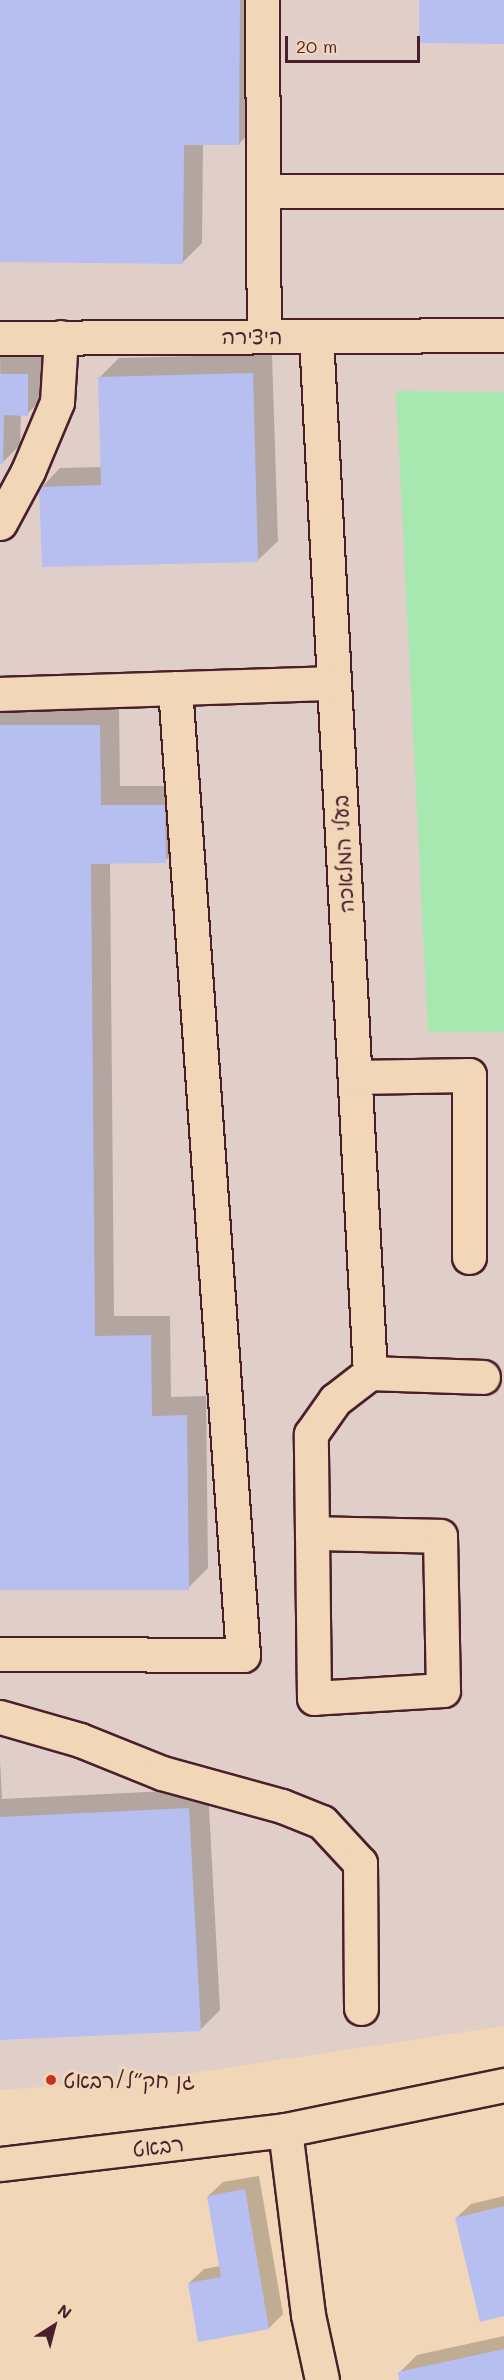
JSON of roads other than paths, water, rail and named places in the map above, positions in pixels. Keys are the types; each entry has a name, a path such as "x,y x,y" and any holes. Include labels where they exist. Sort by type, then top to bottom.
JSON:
{"street":[{"path":"262,0 264,336"},
{"path":"263,191 504,191"},
{"name":"היצירה","path":"0,338 504,335"},
{"name":"בעלי המלאכה","path":"316,336 370,1373"},
{"path":"0,523 28,471 57,402 61,338"},
{"path":"0,694 334,683"},
{"path":"0,1654 243,1655 175,688"},
{"path":"355,1077 469,1075 469,1257"},
{"path":"312,1533 440,1536 443,1690 314,1698 312,1533 311,1434 335,1400 370,1373 483,1377"},
{"path":"0,1717 80,1740 162,1773 282,1806 322,1822 360,1863 361,2008"},
{"name":"רבאט","path":"10,2166 285,2130 504,2085"},
{"path":"285,2130 308,2315 322,2380"}],"place":[{"name":"גן חק״ל/רבאט","path":"51,2080"}]}
